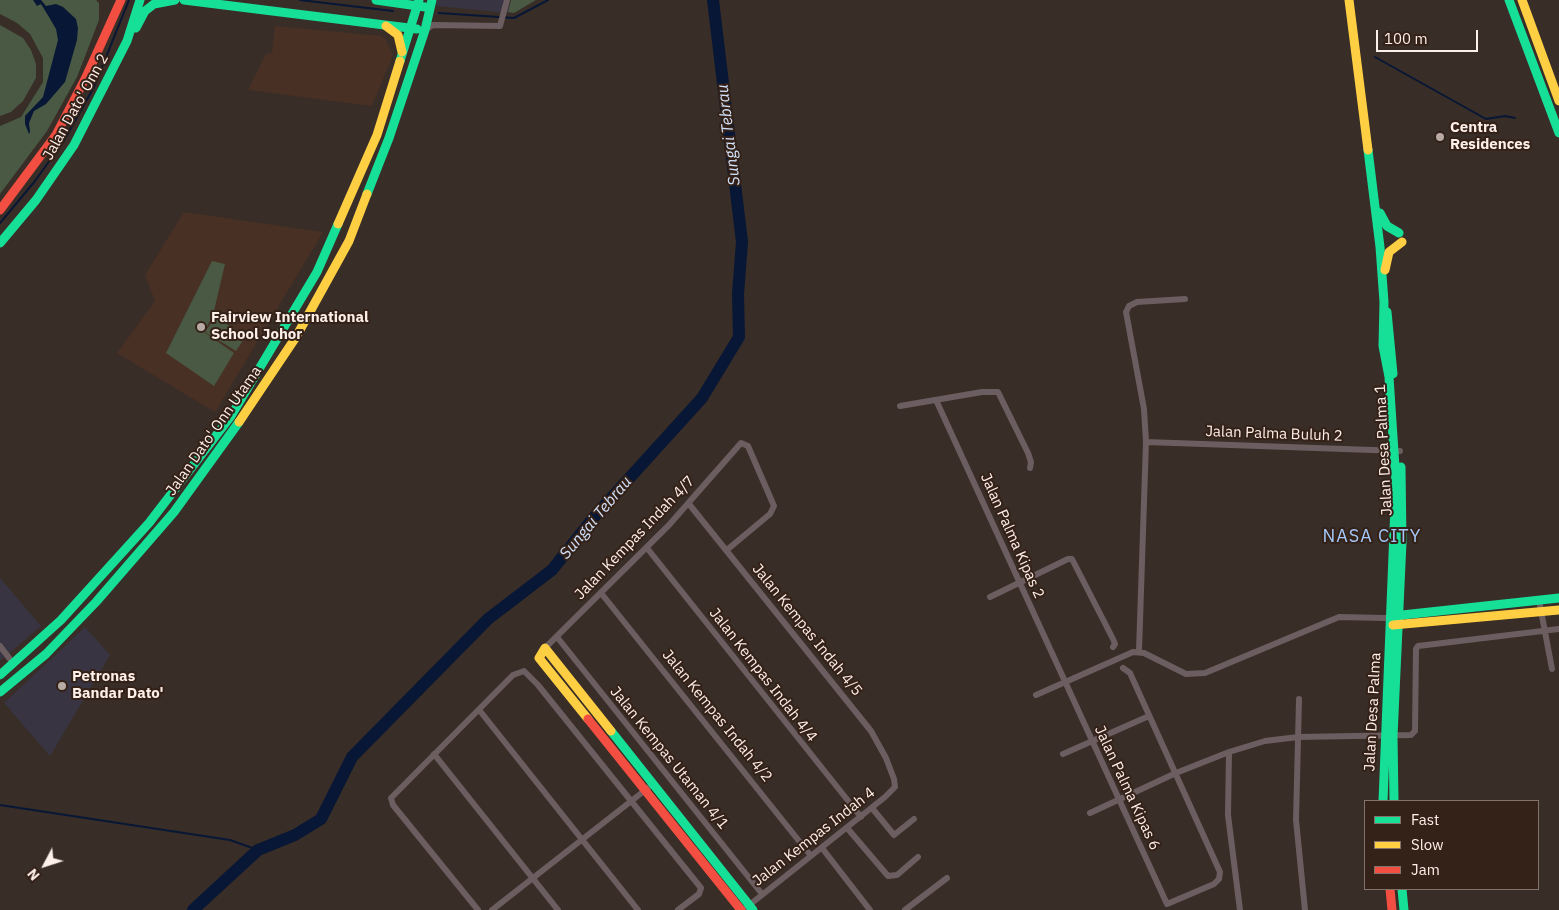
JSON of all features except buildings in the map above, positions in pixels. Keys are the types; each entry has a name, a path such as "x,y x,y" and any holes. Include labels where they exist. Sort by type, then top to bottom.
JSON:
{"main road":[{"path":"112,0 113,19"},
{"name":"Jalan Dato' Onn 2","path":"0,210 20,186 56,135 113,19 120,0"},
{"name":"Jalan Dato' Onn 2","path":"0,243 36,200 74,145 127,41 140,0"},
{"path":"127,41 145,12 154,4 175,0"},
{"path":"184,0 425,30"},
{"path":"376,0 431,4"},
{"name":"Jalan Desa Palma 1","path":"1349,0 1374,196 1384,302 1388,317 1402,499 1393,620"},
{"path":"1509,0 1559,133"},
{"path":"1522,0 1559,101"},
{"name":"Jalan Dato' Onn Utama","path":"0,675 61,620 175,491 231,416 267,359 317,272 377,135 412,29 418,3"},
{"name":"Jalan Dato' Onn Utama","path":"0,692 46,654 96,602 174,512 234,430 296,337 344,253 389,138 425,30 431,4"},
{"path":"382,24 392,29 401,40 400,63"},
{"path":"1374,196 1383,222 1400,238 1389,252 1383,280"},
{"path":"317,272 329,278"},
{"path":"1393,620 1559,598"},
{"path":"1393,620 1559,610"},
{"name":"Jalan Desa Palma","path":"1383,800 1393,620"},
{"path":"545,648 653,784 746,909 644,791 539,658 545,648"},
{"name":"Jalan Desa Palma","path":"1388,736 1394,800"},
{"path":"1390,890 1392,910"},
{"path":"1402,890 1404,910"}],"street":[{"path":"425,30 433,25 500,26 507,0"},
{"path":"1138,651 1146,442 1144,410 1126,312 1129,306 1136,302 1185,299"},
{"path":"900,406 982,392 998,392 1028,452 1032,462 1030,468"},
{"name":"Jalan Palma Kipas 2","path":"936,400 1065,682"},
{"name":"Jalan Palma Buluh 2","path":"1146,442 1398,451"},
{"name":"Jalan Kempas Indah 4/7","path":"545,648 690,504 695,494 741,443 748,446 774,506 770,514 728,549"},
{"name":"Jalan Kempas Indah 4/5","path":"690,504 728,549 871,730 886,758 894,779"},
{"name":"Jalan Kempas Indah 4/4","path":"647,548 861,817"},
{"path":"990,597 1068,559 1072,559 1113,639 1113,647"},
{"name":"Jalan Kempas Indah 4/2","path":"602,593 811,856"},
{"path":"1539,600 1552,669"},
{"path":"1036,696 1124,655 1138,651 1186,674 1205,673 1339,617 1393,620"},
{"path":"1090,813 1176,773 1229,752 1265,741 1298,737 1410,735 1415,731 1416,649 1418,646 1559,629"},
{"name":"Jalan Kempas Utaman 4/1","path":"557,637 762,894"},
{"path":"0,646 13,663"},
{"path":"1123,668 1130,673 1176,773"},
{"path":"478,910 393,804 391,798 393,793 480,711 518,671 527,671 701,888 699,894 678,910"},
{"name":"Jalan Palma Kipas 6","path":"1065,682 1167,904 1214,884 1219,879 1220,872 1176,773"},
{"path":"1299,699 1296,820 1305,910"},
{"path":"480,711 638,910"},
{"path":"1063,754 1149,716"},
{"path":"1229,752 1228,815 1240,910"},
{"path":"434,754 558,910"},
{"name":"Jalan Kempas Indah 4","path":"746,909 762,894 848,829 872,808 895,786 894,779"},
{"path":"492,910 653,784"},
{"path":"872,808 894,835 914,819"},
{"path":"848,829 888,876 897,875 918,857"},
{"path":"822,848 870,910"},
{"path":"905,910 947,878"}],"shaded area":[{"path":"437,0 510,0 508,13 436,6"},
{"path":"275,26 381,36 385,39 393,55 372,106 248,90 266,54 272,53"},
{"name":"Fairview International School Johor","path":"184,212 323,232 215,412 117,353 155,301 145,275"},
{"path":"0,578 41,626 0,661"},
{"path":"85,627 110,655 50,756 4,703"}],"green space":[{"path":"0,0 96,0 99,3 99,20 77,77 47,131 0,194 0,126 21,117 43,82 43,58 30,34 17,23 0,14"},
{"path":"511,0 536,0 514,13 508,12"},
{"path":"0,25 23,38 31,50 36,64 36,78 23,101 11,112 0,116"},
{"path":"212,261 225,264 213,315 204,332 234,353 214,386 166,353"},
{"path":"215,317 246,336 236,351 205,332"}],"water":[{"path":"33,0 41,0 46,6 56,4 63,7 76,19 78,28 77,40 65,82 46,104 34,111 29,123 29,134 25,124 25,116 43,97 58,40 56,29 41,4 37,6"}],"waterway":[{"path":"0,223 35,181 63,142 94,87 129,0"},
{"path":"300,0 393,11"},
{"path":"439,13 514,18 548,0"},
{"name":"Sungai Tebrau","path":"193,910 258,850 295,835 321,819 352,757 488,619 552,570 595,516 702,398 739,337 738,294 742,242 713,0"},
{"path":"1375,57 1486,119 1505,116 1515,118"},
{"path":"0,805 230,840 258,850"}],"traffic: fast":[{"path":"0,243 36,200 74,145 127,41 140,0"},
{"path":"136,28 145,11 154,4 175,0"},
{"path":"184,0 417,29"},
{"path":"376,0 425,7"},
{"path":"400,61 419,0"},
{"path":"367,194 389,138 425,30 432,0"},
{"path":"1509,0 1559,133"},
{"path":"1368,150 1380,247 1384,302 1383,346 1389,377 1396,482 1383,800"},
{"path":"1380,213 1387,226 1399,233"},
{"path":"0,675 61,620 149,523 231,416 317,272 338,224"},
{"path":"1387,312 1393,374"},
{"path":"0,692 46,654 96,602 174,512 239,422"},
{"path":"1394,800 1393,736 1402,542 1401,467"},
{"path":"1393,616 1559,598"},
{"path":"611,731 753,910"},
{"path":"1402,890 1404,910"}],"traffic: slow":[{"path":"1349,0 1368,150"},
{"path":"1522,0 1559,101"},
{"path":"386,26 398,35 402,52"},
{"path":"338,224 377,135 400,61"},
{"path":"239,422 296,337 349,241 367,194"},
{"path":"1385,270 1389,252 1402,242"},
{"path":"1393,625 1559,610"},
{"path":"588,719 539,658 545,648 611,731"}],"traffic: jam":[{"path":"0,210 56,135 86,77 121,0"},
{"path":"588,719 741,910"},
{"path":"1390,890 1392,910"}],"place":[{"name":"Centra Residences","path":"1440,137"},
{"name":"Fairview International School Johor","path":"201,327"},
{"name":"Petronas Bandar Dato'","path":"62,686"}],"district":[{"name":"NASA CITY","path":"1372,537"}]}
